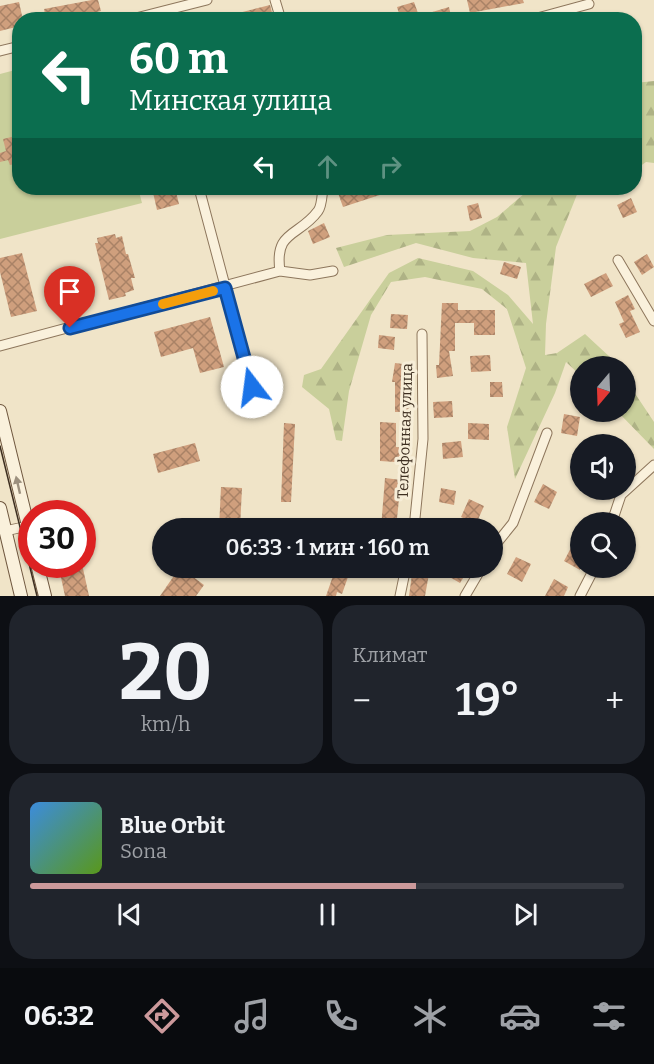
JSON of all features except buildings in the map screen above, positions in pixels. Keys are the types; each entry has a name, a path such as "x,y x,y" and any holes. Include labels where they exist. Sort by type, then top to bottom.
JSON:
{"main road":[{"path":"0,411 22,500"},
{"path":"0,508 21,596"},
{"path":"40,578 45,596"}],"street":[{"path":"169,12 207,0"},
{"path":"560,12 589,4"},
{"path":"202,195 252,387"},
{"path":"280,272 278,256 280,248 284,241 319,210 322,195"},
{"path":"618,260 654,321"},
{"path":"0,346 280,272 310,275 333,271"},
{"name":"Телефонная улица","path":"415,518 423,439 422,334"},
{"path":"503,535 513,523 547,433"},
{"path":"615,512 621,495 654,465"},
{"path":"5,531 18,528"},
{"path":"400,596 404,578"},
{"path":"465,596 476,578"},
{"path":"580,596 589,578"}],"green space":[{"path":"12,71 12,195 140,195 142,203 0,239 0,74"},
{"path":"654,81 654,163 646,162 642,165 642,82"},
{"path":"523,195 577,195 556,247 546,324 545,355 557,353 585,334 609,356 570,356 570,366 566,362 555,393 515,479 507,427 526,368 507,309 482,289 425,277 391,282 371,315 349,391 342,441 336,440 329,409 302,387 304,375 321,369 389,273 418,258 473,271 508,295 533,324 526,263 473,258 416,243 344,267 336,248 387,235 470,231 497,217"},
{"path":"636,395 654,422 654,449 628,422 636,422"}],"tram line":[{"path":"0,446 37,596"}],"slow traffic":[{"path":"163,304 213,291"}],"route":[{"path":"70,328 225,288 252,387"}]}
